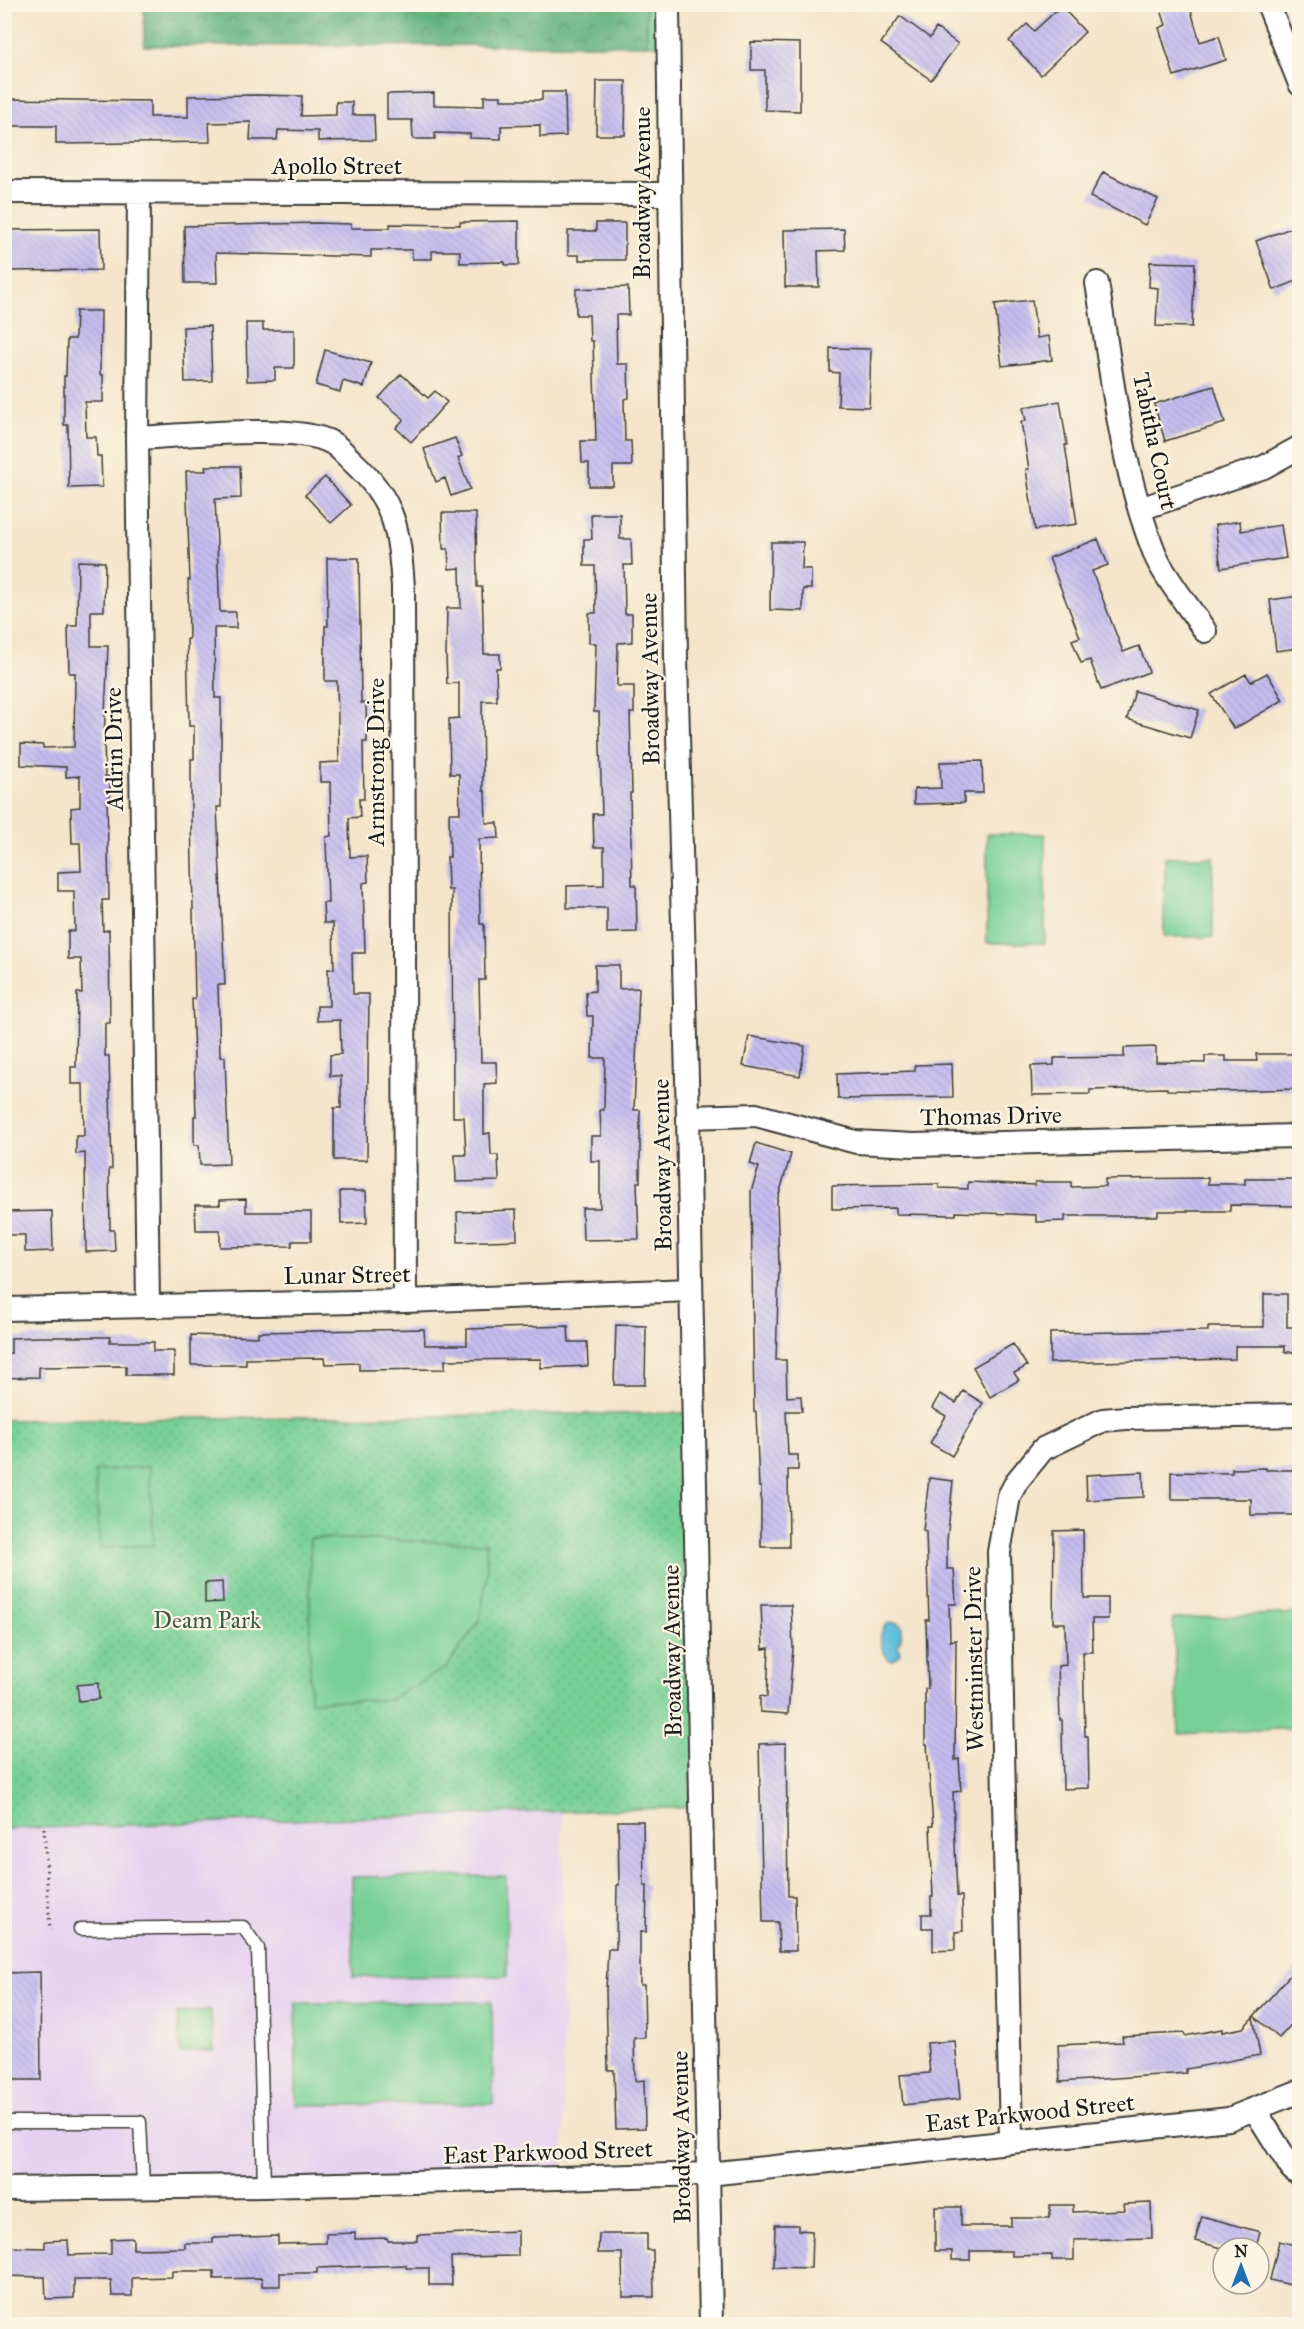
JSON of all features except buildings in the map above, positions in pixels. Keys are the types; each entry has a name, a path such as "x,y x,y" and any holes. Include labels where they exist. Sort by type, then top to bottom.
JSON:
{"street":[{"name":"Broadway Avenue","path":"668,4 676,667 688,1117 711,2325"},
{"path":"1268,4 1299,84"},
{"name":"Apollo Street","path":"4,192 669,194"},
{"name":"Aldrin Drive","path":"139,192 137,438 148,1306"},
{"name":"Tabitha Court","path":"1096,283 1129,468 1140,509 1158,561 1205,631"},
{"name":"Armstrong Drive","path":"137,438 291,432 331,442 369,477 391,511 400,548 403,587 405,1301"},
{"path":"1140,509 1264,467 1299,447"},
{"name":"Thomas Drive","path":"688,1117 756,1115 856,1142 913,1144 1299,1136"},
{"name":"Lunar Street","path":"4,1309 405,1301 691,1290"},
{"name":"Westminster Drive","path":"1011,2142 999,1552 1009,1496 1017,1481 1043,1449 1103,1420 1299,1415"},
{"name":"East Parkwood Street","path":"4,2189 564,2180 708,2174 1229,2120 1299,2091"},
{"path":"1255,2110 1292,2169 1299,2175"}],"lane":[{"path":"80,1929 243,1927 258,1948 264,2186"},
{"path":"4,2122 140,2122 143,2186"}],"path":[{"path":"44,1828 50,1930"}],"shaded area":[{"path":"562,1811 564,2180 5,2189 4,1829"}],"green space":[{"path":"144,4 646,5 647,45 144,46"},
{"path":"646,5 668,5 668,45 647,45"},
{"path":"987,834 1045,834 1045,943 987,943"},
{"path":"1165,857 1213,857 1213,937 1164,937"},
{"name":"Deam Park","path":"693,1413 702,1807 5,1829 4,1420"},
{"path":"149,1467 154,1545 100,1548 95,1471"},
{"path":"310,1538 486,1543 487,1573 480,1620 446,1668 388,1700 310,1701"},
{"path":"1299,1613 1299,1728 1179,1734 1173,1619"},
{"path":"506,1876 507,1976 353,1977 352,1877"},
{"path":"492,2002 493,2104 296,2105 296,2003"},
{"path":"211,2011 214,2051 180,2053 177,2013"}],"water":[{"path":"889,1623 898,1623 902,1627 898,1645 900,1654 893,1660 890,1660 884,1652 881,1641 882,1631"}]}
